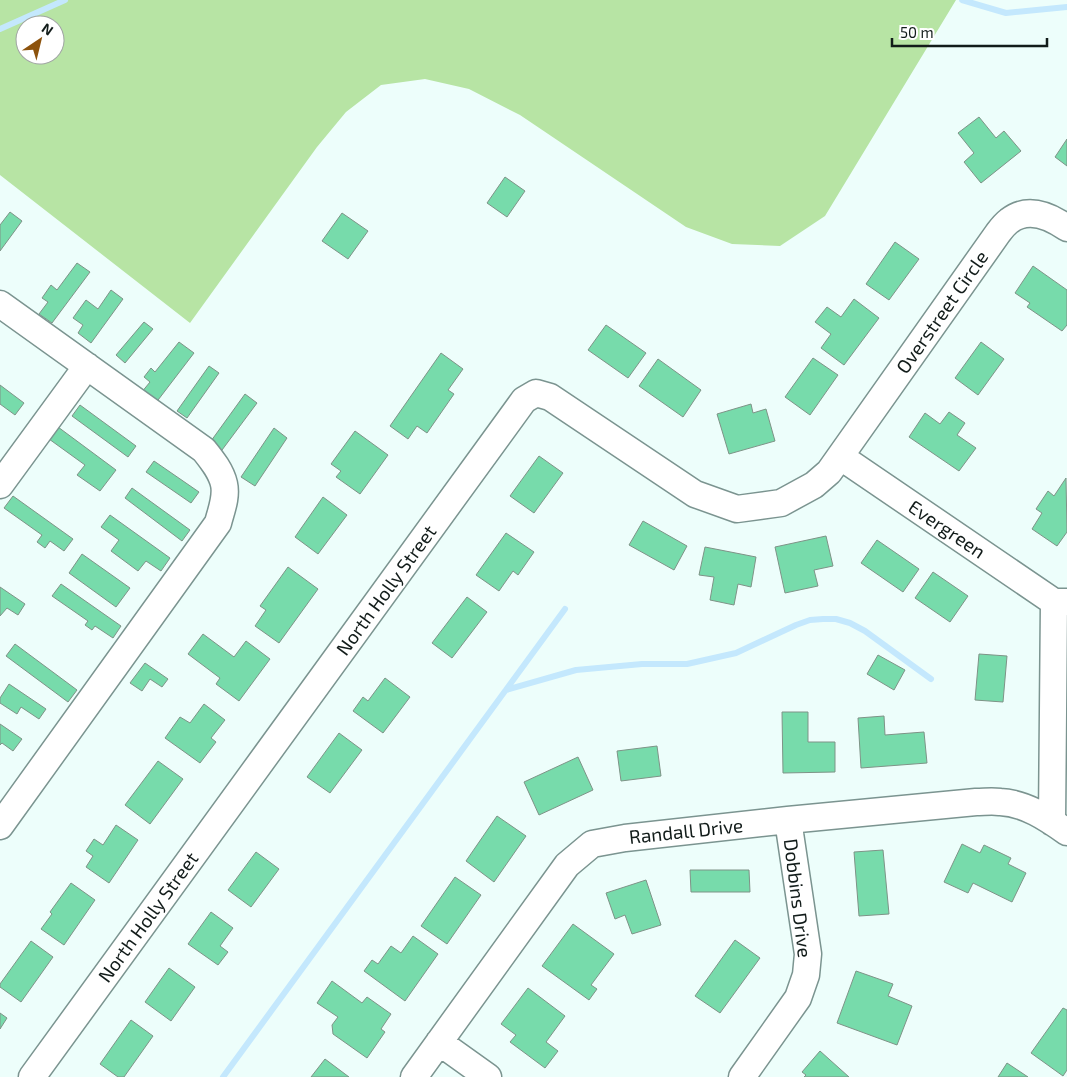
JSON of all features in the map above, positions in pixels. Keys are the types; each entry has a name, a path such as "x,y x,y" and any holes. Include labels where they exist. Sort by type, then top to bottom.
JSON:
{"street":[{"name":"Overstreet Circle","path":"841,456 1009,220 1025,213 1041,214 1067,228"},
{"path":"0,304 204,450 217,467 224,485 224,504 218,523 0,826"},
{"path":"0,485 87,366"},
{"name":"North Holly Street","path":"32,1077 524,400 536,393 550,397 696,494 737,509 781,503 814,485 829,472 841,456"},
{"name":"Evergreen","path":"841,456 1060,602"},
{"path":"1060,602 1060,827"},
{"name":"Randall Drive","path":"414,1077 567,865 592,844 625,838 788,820 976,802 1001,802 1020,806 1035,812 1060,827"},
{"name":"Dobbins Drive","path":"742,1077 798,998 806,976 808,954 788,820"},
{"path":"440,1042 488,1077"}],"green space":[{"path":"0,0 956,0 825,216 780,246 732,244 686,227 520,115 469,89 425,79 381,85 346,112 317,147 190,323 0,175"}],"building":[{"path":"979,117 996,138 1004,131 1021,151 981,183 964,162 974,153 958,133"},
{"path":"1067,139 1067,166 1055,157"},
{"path":"505,177 525,191 507,217 487,203"},
{"path":"10,212 22,221 0,251 0,225"},
{"path":"342,213 368,231 348,259 322,241"},
{"path":"895,242 919,259 889,300 866,284"},
{"path":"77,263 90,272 52,323 39,314 48,302 42,298 51,285 57,290"},
{"path":"1033,266 1067,290 1067,325 1062,331 1027,307 1030,303 1015,293"},
{"path":"111,290 123,299 91,343 78,333 83,325 73,318 86,300 98,309"},
{"path":"854,299 879,318 844,365 821,348 831,334 815,322 827,307 841,317"},
{"path":"144,322 153,329 125,363 116,355"},
{"path":"606,325 646,353 628,378 588,350"},
{"path":"179,342 194,353 155,404 141,393 150,382 144,377 151,368 155,372"},
{"path":"981,342 1004,359 978,395 955,378"},
{"path":"441,353 463,369 448,390 454,394 427,433 417,426 408,439 390,426"},
{"path":"813,358 838,375 810,415 785,397"},
{"path":"658,359 701,390 683,417 639,386"},
{"path":"209,366 219,373 187,418 177,411"},
{"path":"0,385 24,403 15,415 0,404"},
{"path":"245,394 257,403 222,450 211,441"},
{"path":"751,404 753,413 766,409 775,441 729,454 717,414"},
{"path":"80,405 136,446 128,457 72,416"},
{"path":"949,412 965,423 957,435 976,448 959,471 909,437 925,413 940,424"},
{"path":"58,427 116,470 100,491 77,475 85,465 49,439"},
{"path":"274,428 287,438 255,486 241,477"},
{"path":"355,431 388,455 360,494 336,477 341,471 331,464"},
{"path":"539,456 563,473 534,513 510,496"},
{"path":"154,461 199,492 191,503 146,472"},
{"path":"1066,478 1067,532 1057,546 1032,529 1042,513 1036,509 1048,491 1054,496"},
{"path":"132,488 190,530 182,541 125,498"},
{"path":"13,496 73,539 64,551 50,541 45,548 37,542 42,535 4,508"},
{"path":"323,497 347,515 318,554 295,537"},
{"path":"110,515 170,558 161,571 146,561 138,571 111,551 119,540 101,527"},
{"path":"643,521 687,546 674,570 629,545"},
{"path":"506,533 534,552 518,575 513,571 499,591 476,575"},
{"path":"826,536 833,566 814,570 818,586 785,593 775,547"},
{"path":"877,540 919,569 903,592 861,563"},
{"path":"705,547 756,557 751,587 738,584 734,605 710,600 714,577 699,575"},
{"path":"82,554 130,588 116,607 69,573"},
{"path":"288,567 318,589 279,643 255,626 266,610 260,606"},
{"path":"933,572 968,596 950,622 915,598"},
{"path":"61,584 121,626 113,638 95,626 92,630 85,625 88,621 52,596"},
{"path":"0,587 25,604 18,615 7,608 0,616"},
{"path":"467,597 487,612 452,658 432,643"},
{"path":"203,634 234,657 246,641 270,659 239,701 216,684 220,678 188,654"},
{"path":"15,644 77,690 68,702 6,656"},
{"path":"979,654 1007,656 1003,702 975,700"},
{"path":"878,655 905,670 894,690 867,674"},
{"path":"145,663 168,679 162,687 150,679 142,691 130,683"},
{"path":"385,678 410,697 383,733 353,711 363,697 368,701"},
{"path":"9,684 46,709 39,719 21,707 17,714 0,703 0,698"},
{"path":"204,704 225,720 211,738 216,742 200,763 165,738 180,717 190,723"},
{"path":"782,712 808,712 808,742 835,742 835,772 783,773"},
{"path":"884,716 885,735 924,732 927,763 861,768 858,718"},
{"path":"0,724 22,739 13,751 2,743 0,745"},
{"path":"339,733 362,750 330,793 307,777"},
{"path":"657,746 661,776 621,781 617,751"},
{"path":"578,757 593,790 539,815 524,782"},
{"path":"158,761 183,779 150,824 125,805"},
{"path":"497,816 526,836 494,882 466,861"},
{"path":"116,825 138,840 109,883 86,867 93,856 86,851 94,839 103,845"},
{"path":"962,844 980,853 984,845 1011,858 1008,864 1026,873 1012,902 973,883 968,893 944,882"},
{"path":"883,850 889,914 859,916 854,852"},
{"path":"256,852 279,869 251,907 228,890"},
{"path":"690,870 749,870 750,892 691,892"},
{"path":"455,877 481,895 447,944 421,926"},
{"path":"646,880 661,925 632,934 625,915 615,919 606,893"},
{"path":"71,883 95,900 64,945 41,929 52,914 50,912"},
{"path":"211,912 233,928 220,946 228,952 218,965 188,944"},
{"path":"573,924 614,954 591,985 597,989 589,1000 542,966"},
{"path":"413,936 438,954 405,1001 364,971 372,960 378,964 391,946 401,953"},
{"path":"735,940 760,958 720,1013 695,996"},
{"path":"31,941 53,957 21,1002 0,987 0,984"},
{"path":"169,968 195,987 171,1021 145,1002"},
{"path":"856,971 893,984 888,996 912,1006 897,1045 837,1023"},
{"path":"332,981 362,1003 367,997 391,1014 381,1029 385,1032 367,1058 333,1034 332,1025 338,1017 317,1003"},
{"path":"528,988 565,1016 546,1042 558,1051 545,1068 510,1042 516,1035 501,1024"},
{"path":"1063,1008 1067,1010 1067,1070 1063,1076 1031,1053"},
{"path":"0,1013 7,1018 0,1029"},
{"path":"131,1020 153,1036 124,1077 118,1077 100,1064"},
{"path":"820,1051 849,1077 804,1077 806,1075 802,1072"},
{"path":"325,1059 349,1077 311,1077"},
{"path":"1007,1063 1028,1077 998,1077"}],"waterway":[{"path":"0,29 65,0"},
{"path":"962,0 1006,13 1067,7"},
{"path":"223,1077 565,609"},
{"path":"506,690 576,670 642,664 687,664 736,653 796,625 810,620 823,619 836,619 850,623 865,631 931,679"}]}
